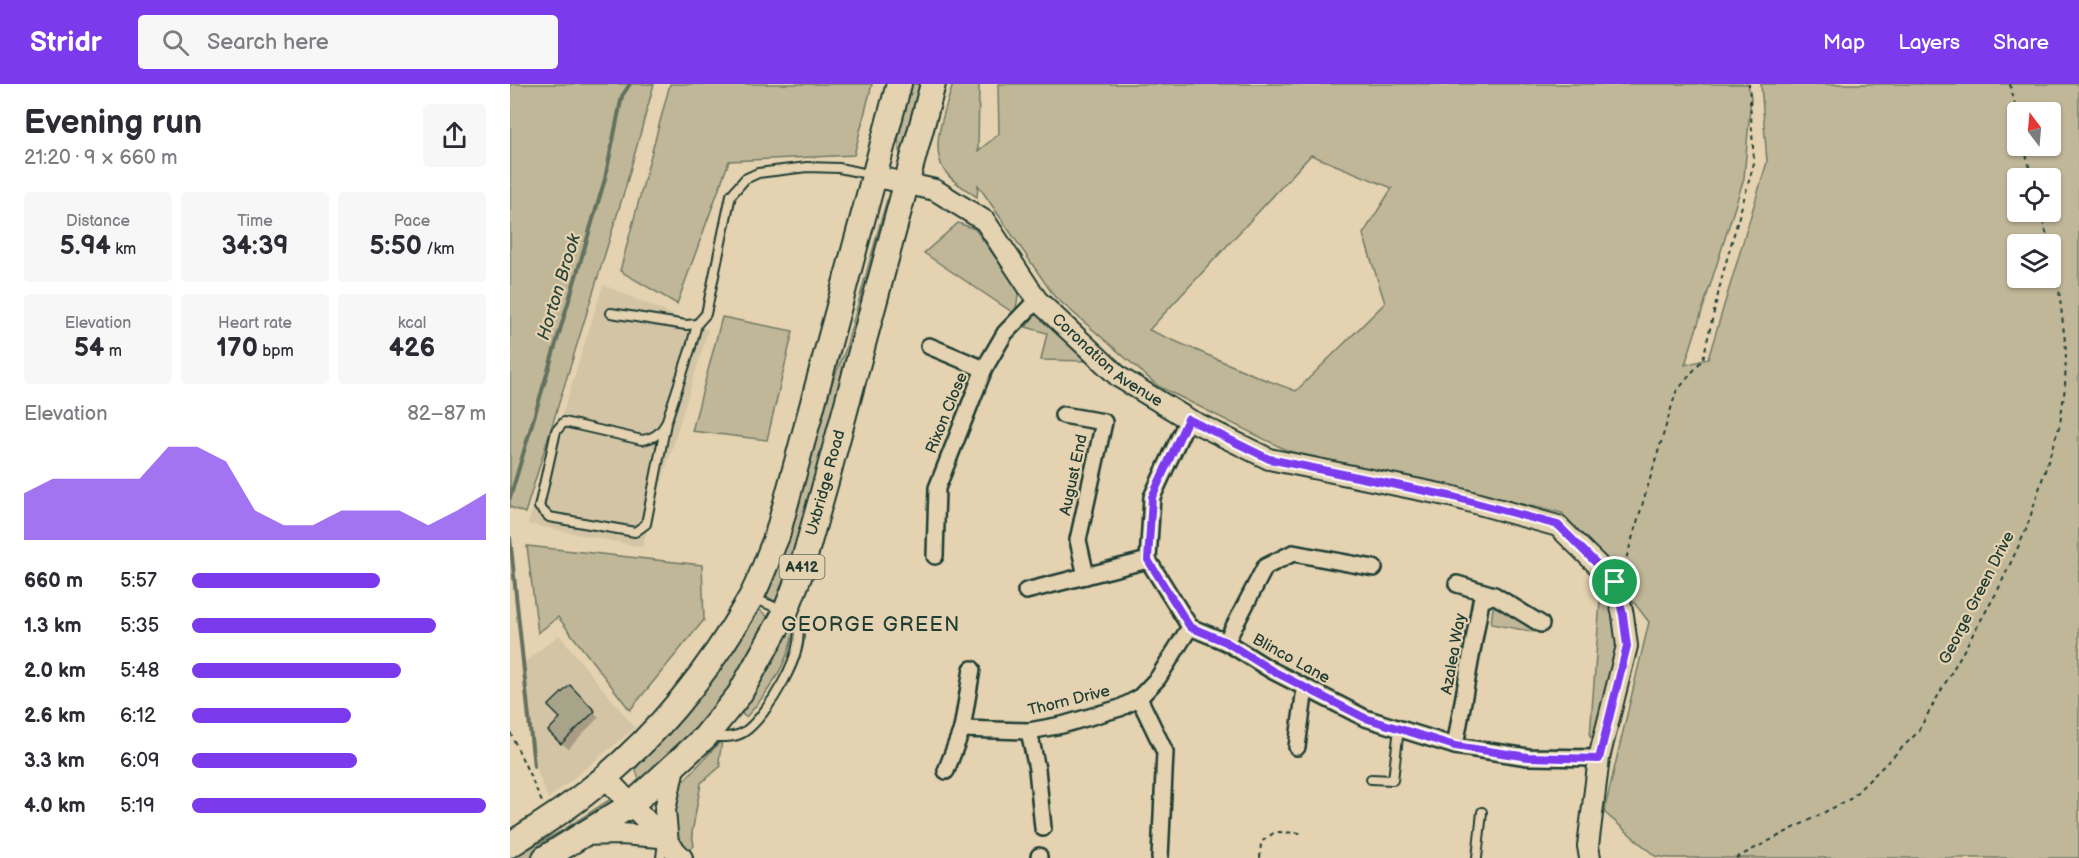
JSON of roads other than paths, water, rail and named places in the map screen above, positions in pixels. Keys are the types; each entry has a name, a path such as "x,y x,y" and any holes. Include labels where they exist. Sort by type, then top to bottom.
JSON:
{"main road":[{"name":"Uxbridge Road","path":"510,845 581,797 666,720 704,672 752,597 777,536 898,84"},
{"name":"Uxbridge Road","path":"545,858 631,805 705,737 739,695 785,613 800,574 827,478 933,84"}],"street":[{"name":"Coronation Avenue","path":"874,176 935,190 985,220 1037,300 1119,377 1188,419 1269,459 1450,496 1558,525 1615,582 1623,615 1627,646 1599,759"},
{"name":"Rixon Close","path":"935,556 937,488 984,369 1005,333 1037,300"},
{"path":"929,346 984,369"},
{"name":"August End","path":"1063,415 1104,422 1078,540 1086,576"},
{"path":"1188,419 1152,497 1148,560 1190,627"},
{"path":"1226,642 1265,567 1293,553 1374,568"},
{"path":"1026,591 1148,560"},
{"path":"1457,584 1494,595 1541,624"},
{"name":"Azalea Way","path":"1455,746 1482,601 1494,595"},
{"name":"Blinco Lane","path":"1190,627 1226,642 1271,670 1365,718 1455,746 1528,757 1599,759"},
{"name":"Thorn Drive","path":"962,729 1029,731 1062,725 1120,708 1139,698 1158,678 1190,627"},
{"path":"946,771 962,729 972,669"},
{"path":"1297,747 1305,688"},
{"path":"1139,698 1165,752 1160,858"},
{"path":"1029,731 1037,769 1043,828"},
{"path":"1590,858 1588,846 1599,759"},
{"path":"667,847 665,810 674,767"},
{"path":"605,777 667,847"},
{"path":"582,836 613,834 667,847"}],"lane":[{"path":"666,423 653,438 642,440 564,422 556,431 539,507 549,517 635,532 646,524 666,423 697,324 706,314 731,195 745,179 758,173 807,167 839,168 874,176"},
{"path":"611,313 686,325 697,324"},
{"path":"705,737 728,737 744,732 763,715 784,681 800,644 795,622 785,613 752,597"},
{"path":"1371,779 1393,780 1400,728"},
{"path":"1477,858 1482,812"}],"waterway":[{"name":"Horton Brook","path":"510,498 605,179 622,96 630,84"},
{"name":"Horton Brook","path":"510,538 534,766"}],"district":[{"name":"GEORGE GREEN","path":"871,625"}]}
